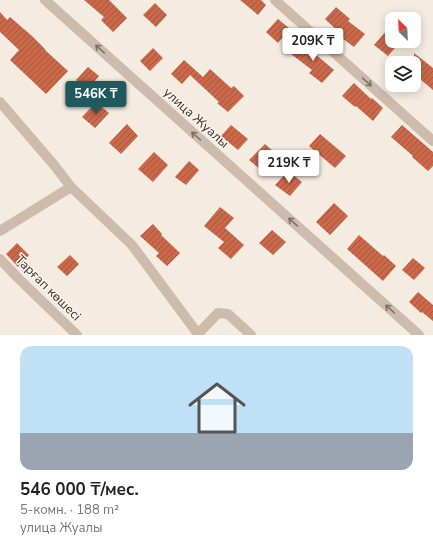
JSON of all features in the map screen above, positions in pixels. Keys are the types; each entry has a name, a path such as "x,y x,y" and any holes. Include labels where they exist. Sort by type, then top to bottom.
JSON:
{"street":[{"name":"улица Жуалы","path":"45,0 419,335"},
{"path":"276,0 433,141"},
{"path":"0,102 71,187 132,245 197,334 218,313 228,314 251,335"},
{"path":"0,231 71,187"},
{"name":"Тарғап көшесі","path":"0,259 77,335"}],"building":[{"path":"84,0 109,0 127,18 113,32 101,20 104,17"},
{"path":"240,0 261,0 266,5 258,15"},
{"path":"155,3 167,15 156,27 143,15"},
{"path":"336,7 350,19 348,21 365,34 354,47 342,38 343,36 325,19"},
{"path":"0,12 7,20 10,17 32,36 68,71 46,94 10,60 19,50 0,32"},
{"path":"278,19 290,29 278,43 266,32"},
{"path":"385,32 385,48 395,48 388,56 374,45"},
{"path":"305,40 317,51 314,53 334,70 322,83 309,73 312,70 291,54"},
{"path":"153,48 163,58 150,71 140,61"},
{"path":"421,59 433,68 433,90 421,80"},
{"path":"184,60 203,77 210,69 231,88 234,86 244,96 228,112 217,103 219,102 190,75 182,84 171,74"},
{"path":"88,67 99,76 87,90 76,80"},
{"path":"354,83 383,108 373,121 342,96"},
{"path":"96,102 109,113 95,128 82,117"},
{"path":"127,124 138,136 121,154 109,143"},
{"path":"231,125 248,139 238,150 221,136"},
{"path":"402,125 433,152 433,166 428,171 391,137"},
{"path":"320,134 346,156 335,168 309,146"},
{"path":"265,144 275,153 261,170 249,160"},
{"path":"154,152 168,165 153,182 138,169"},
{"path":"189,161 199,170 186,185 175,177"},
{"path":"288,171 302,182 290,196 275,185"},
{"path":"334,203 348,216 330,235 316,222"},
{"path":"220,207 234,218 225,228 244,245 231,259 218,248 224,242 204,226"},
{"path":"153,224 162,234 161,235 180,253 167,266 156,256 159,253 140,236"},
{"path":"272,230 286,242 273,255 259,243"},
{"path":"359,235 396,266 383,281 347,249"},
{"path":"17,243 29,255 18,267 6,254"},
{"path":"70,255 79,264 67,276 57,267"},
{"path":"413,258 425,268 414,280 402,270"},
{"path":"418,292 433,305 433,321 409,302"}]}
